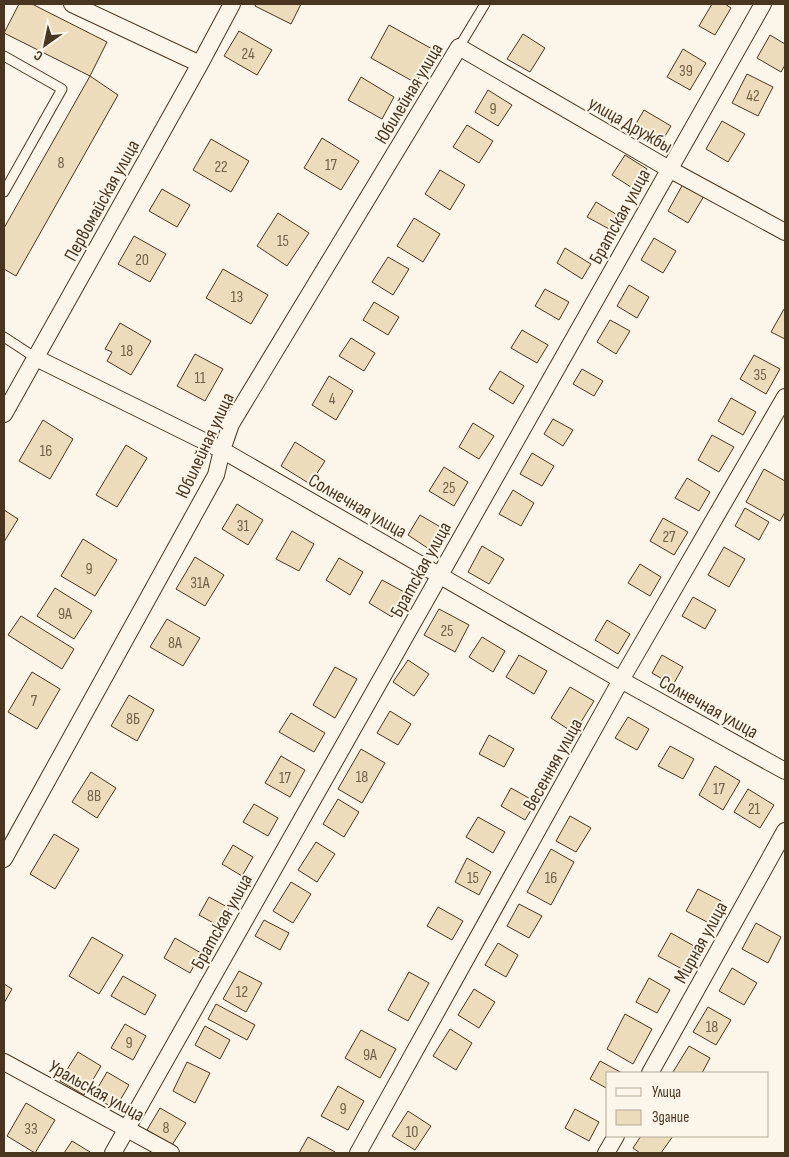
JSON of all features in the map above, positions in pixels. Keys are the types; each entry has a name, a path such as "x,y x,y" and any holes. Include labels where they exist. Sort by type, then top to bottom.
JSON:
{"street":[{"path":"72,4 200,64"},
{"name":"Первомайская улица","path":"4,414 232,4"},
{"name":"Братская улица","path":"113,1153 763,4"},
{"name":"улица Дружбы","path":"460,47 669,169 785,232"},
{"name":"Юбилейная улица","path":"4,859 216,475 231,424 460,47"},
{"name":"Солнечная улица","path":"36,358 222,450 621,680 785,771"},
{"name":"Весенняя улица","path":"358,1153 621,680 785,397"},
{"name":"Мирная улица","path":"651,1072 785,831"},
{"name":"Уральская улица","path":"4,1062 171,1153"},
{"path":"606,1153 615,1137"}],"lane":[{"name":"Юбилейная улица","path":"460,47 485,4"},
{"path":"4,56 62,89 4,192"},
{"path":"4,337 36,358"}],"building":[{"path":"19,4 32,4 107,42 90,76 4,33"},
{"path":"256,4 301,4 291,24 255,6"},
{"path":"712,4 725,4 731,8 715,35 699,26"},
{"path":"389,25 434,50 416,83 371,58"},
{"path":"239,31 272,50 257,75 224,56"},
{"path":"523,34 545,48 530,72 507,59"},
{"path":"770,35 785,44 785,65 781,72 757,58"},
{"path":"683,49 706,63 690,90 667,77"},
{"path":"747,74 773,87 758,116 732,103"},
{"path":"90,76 118,95 16,276 4,269 4,228"},
{"path":"361,77 394,97 382,119 348,100"},
{"path":"488,90 512,105 498,126 475,112"},
{"path":"644,110 671,126 658,148 631,132"},
{"path":"722,121 745,134 728,162 706,149"},
{"path":"467,125 493,141 479,163 453,147"},
{"path":"322,138 359,161 341,190 304,168"},
{"path":"211,139 249,161 231,192 193,170"},
{"path":"625,155 647,169 634,189 612,175"},
{"path":"440,170 465,185 450,210 425,194"},
{"path":"683,184 704,196 688,223 668,211"},
{"path":"162,189 190,205 177,227 149,211"},
{"path":"596,202 619,216 611,230 587,217"},
{"path":"278,213 309,233 287,266 257,246"},
{"path":"414,218 440,234 423,262 397,246"},
{"path":"134,236 166,254 150,282 118,264"},
{"path":"654,238 676,251 663,273 641,260"},
{"path":"565,248 591,264 582,279 557,263"},
{"path":"388,257 409,269 393,295 372,282"},
{"path":"223,269 268,295 251,324 206,298"},
{"path":"629,285 649,297 637,318 617,306"},
{"path":"545,289 569,302 559,320 535,306"},
{"path":"374,302 399,317 388,335 363,320"},
{"path":"785,310 785,339 771,332"},
{"path":"610,320 630,331 616,354 597,342"},
{"path":"120,323 151,341 131,375 107,361 112,352 105,349"},
{"path":"522,330 548,345 537,363 511,348"},
{"path":"351,338 375,353 364,371 339,356"},
{"path":"195,354 223,369 205,401 177,386"},
{"path":"754,355 780,369 766,394 740,379"},
{"path":"582,369 603,381 594,396 573,384"},
{"path":"500,371 524,386 513,404 489,389"},
{"path":"329,376 353,391 336,420 312,405"},
{"path":"731,398 756,412 743,435 718,421"},
{"path":"553,419 573,430 563,446 544,434"},
{"path":"43,420 73,439 50,479 19,461"},
{"path":"473,423 494,436 479,459 459,447"},
{"path":"712,435 734,447 719,472 698,460"},
{"path":"295,442 325,461 310,484 281,466"},
{"path":"126,445 147,458 117,507 96,495"},
{"path":"532,453 554,466 542,486 520,474"},
{"path":"444,467 468,482 454,506 429,491"},
{"path":"764,469 785,481 785,512 780,521 746,502"},
{"path":"687,478 710,492 699,511 675,498"},
{"path":"513,490 534,503 521,526 499,514"},
{"path":"237,504 263,520 248,545 222,529"},
{"path":"745,508 769,522 759,540 735,526"},
{"path":"4,510 18,519 4,542"},
{"path":"420,515 442,528 429,549 408,535"},
{"path":"663,518 688,532 674,555 650,541"},
{"path":"292,531 314,544 299,571 276,559"},
{"path":"83,539 117,560 95,596 61,576"},
{"path":"482,546 504,559 489,584 468,572"},
{"path":"724,547 745,559 729,587 708,575"},
{"path":"195,557 224,575 205,606 176,589"},
{"path":"339,558 363,572 350,595 326,580"},
{"path":"640,564 661,577 650,596 628,583"},
{"path":"382,580 406,593 392,617 369,603"},
{"path":"55,588 92,611 74,639 37,616"},
{"path":"693,597 716,610 705,629 682,616"},
{"path":"439,609 469,625 455,652 424,635"},
{"path":"21,616 74,649 62,669 8,635"},
{"path":"167,619 200,638 183,666 150,647"},
{"path":"607,620 630,634 618,654 595,640"},
{"path":"482,637 505,651 493,672 469,657"},
{"path":"519,655 547,671 534,694 506,677"},
{"path":"662,655 683,667 673,685 652,673"},
{"path":"408,660 429,674 414,696 393,682"},
{"path":"335,667 357,679 335,718 313,705"},
{"path":"32,672 60,689 37,729 8,712"},
{"path":"570,687 594,701 574,733 551,718"},
{"path":"129,695 154,710 137,741 111,726"},
{"path":"390,711 411,724 398,745 377,733"},
{"path":"291,713 325,733 314,752 279,732"},
{"path":"628,717 649,729 637,750 615,738"},
{"path":"489,735 514,749 504,767 479,754"},
{"path":"670,746 694,759 683,779 658,766"},
{"path":"361,749 385,763 362,803 338,789"},
{"path":"281,756 305,770 290,797 265,783"},
{"path":"715,766 740,781 723,810 699,795"},
{"path":"91,772 116,788 97,818 72,802"},
{"path":"511,788 536,802 525,820 501,806"},
{"path":"748,789 774,805 760,828 734,812"},
{"path":"338,799 359,812 344,837 323,824"},
{"path":"254,804 278,818 268,836 243,822"},
{"path":"570,816 591,828 576,852 556,841"},
{"path":"478,817 505,832 493,853 466,837"},
{"path":"54,834 79,849 55,889 30,874"},
{"path":"316,842 335,854 317,882 298,870"},
{"path":"233,845 253,857 242,876 222,864"},
{"path":"551,849 574,862 551,905 527,892"},
{"path":"467,858 491,872 479,895 455,882"},
{"path":"291,882 311,894 293,923 273,911"},
{"path":"698,889 721,901 709,923 686,911"},
{"path":"209,897 229,908 219,926 199,915"},
{"path":"519,904 542,916 529,938 507,926"},
{"path":"438,907 463,921 452,940 427,926"},
{"path":"264,920 289,933 280,950 255,936"},
{"path":"756,923 781,937 768,963 742,949"},
{"path":"671,933 694,946 682,969 658,956"},
{"path":"92,937 123,955 99,994 69,976"},
{"path":"175,938 201,953 190,973 164,958"},
{"path":"498,943 518,955 506,977 485,965"},
{"path":"732,968 757,983 744,1005 719,991"},
{"path":"239,971 262,983 246,1012 223,999"},
{"path":"409,972 429,983 408,1021 388,1010"},
{"path":"123,976 156,995 145,1015 111,996"},
{"path":"649,978 670,990 657,1013 636,1002"},
{"path":"4,984 12,989 4,1003"},
{"path":"474,989 495,1002 479,1028 458,1015"},
{"path":"216,1004 255,1025 247,1040 208,1019"},
{"path":"708,1007 731,1020 716,1045 693,1032"},
{"path":"625,1014 652,1029 633,1064 607,1049"},
{"path":"125,1024 146,1036 133,1060 111,1048"},
{"path":"205,1026 230,1040 220,1059 195,1045"},
{"path":"450,1029 472,1043 456,1070 433,1056"},
{"path":"361,1030 396,1049 380,1078 345,1058"},
{"path":"689,1046 710,1058 703,1072 673,1072"},
{"path":"78,1052 101,1066 84,1095 60,1081"},
{"path":"600,1061 620,1072 606,1072 606,1088 590,1079"},
{"path":"187,1062 210,1073 195,1103 173,1091"},
{"path":"107,1072 129,1085 115,1109 93,1096"},
{"path":"338,1086 364,1101 348,1130 321,1116"},
{"path":"26,1103 55,1120 35,1153 7,1136"},
{"path":"160,1108 186,1123 172,1145 147,1130"},
{"path":"575,1109 599,1122 589,1141 565,1128"},
{"path":"408,1111 431,1126 415,1150 392,1136"},
{"path":"308,1137 335,1152 299,1153"},
{"path":"640,1137 672,1137 661,1153 640,1153 633,1148"},
{"path":"72,1141 90,1152 64,1153"}]}
